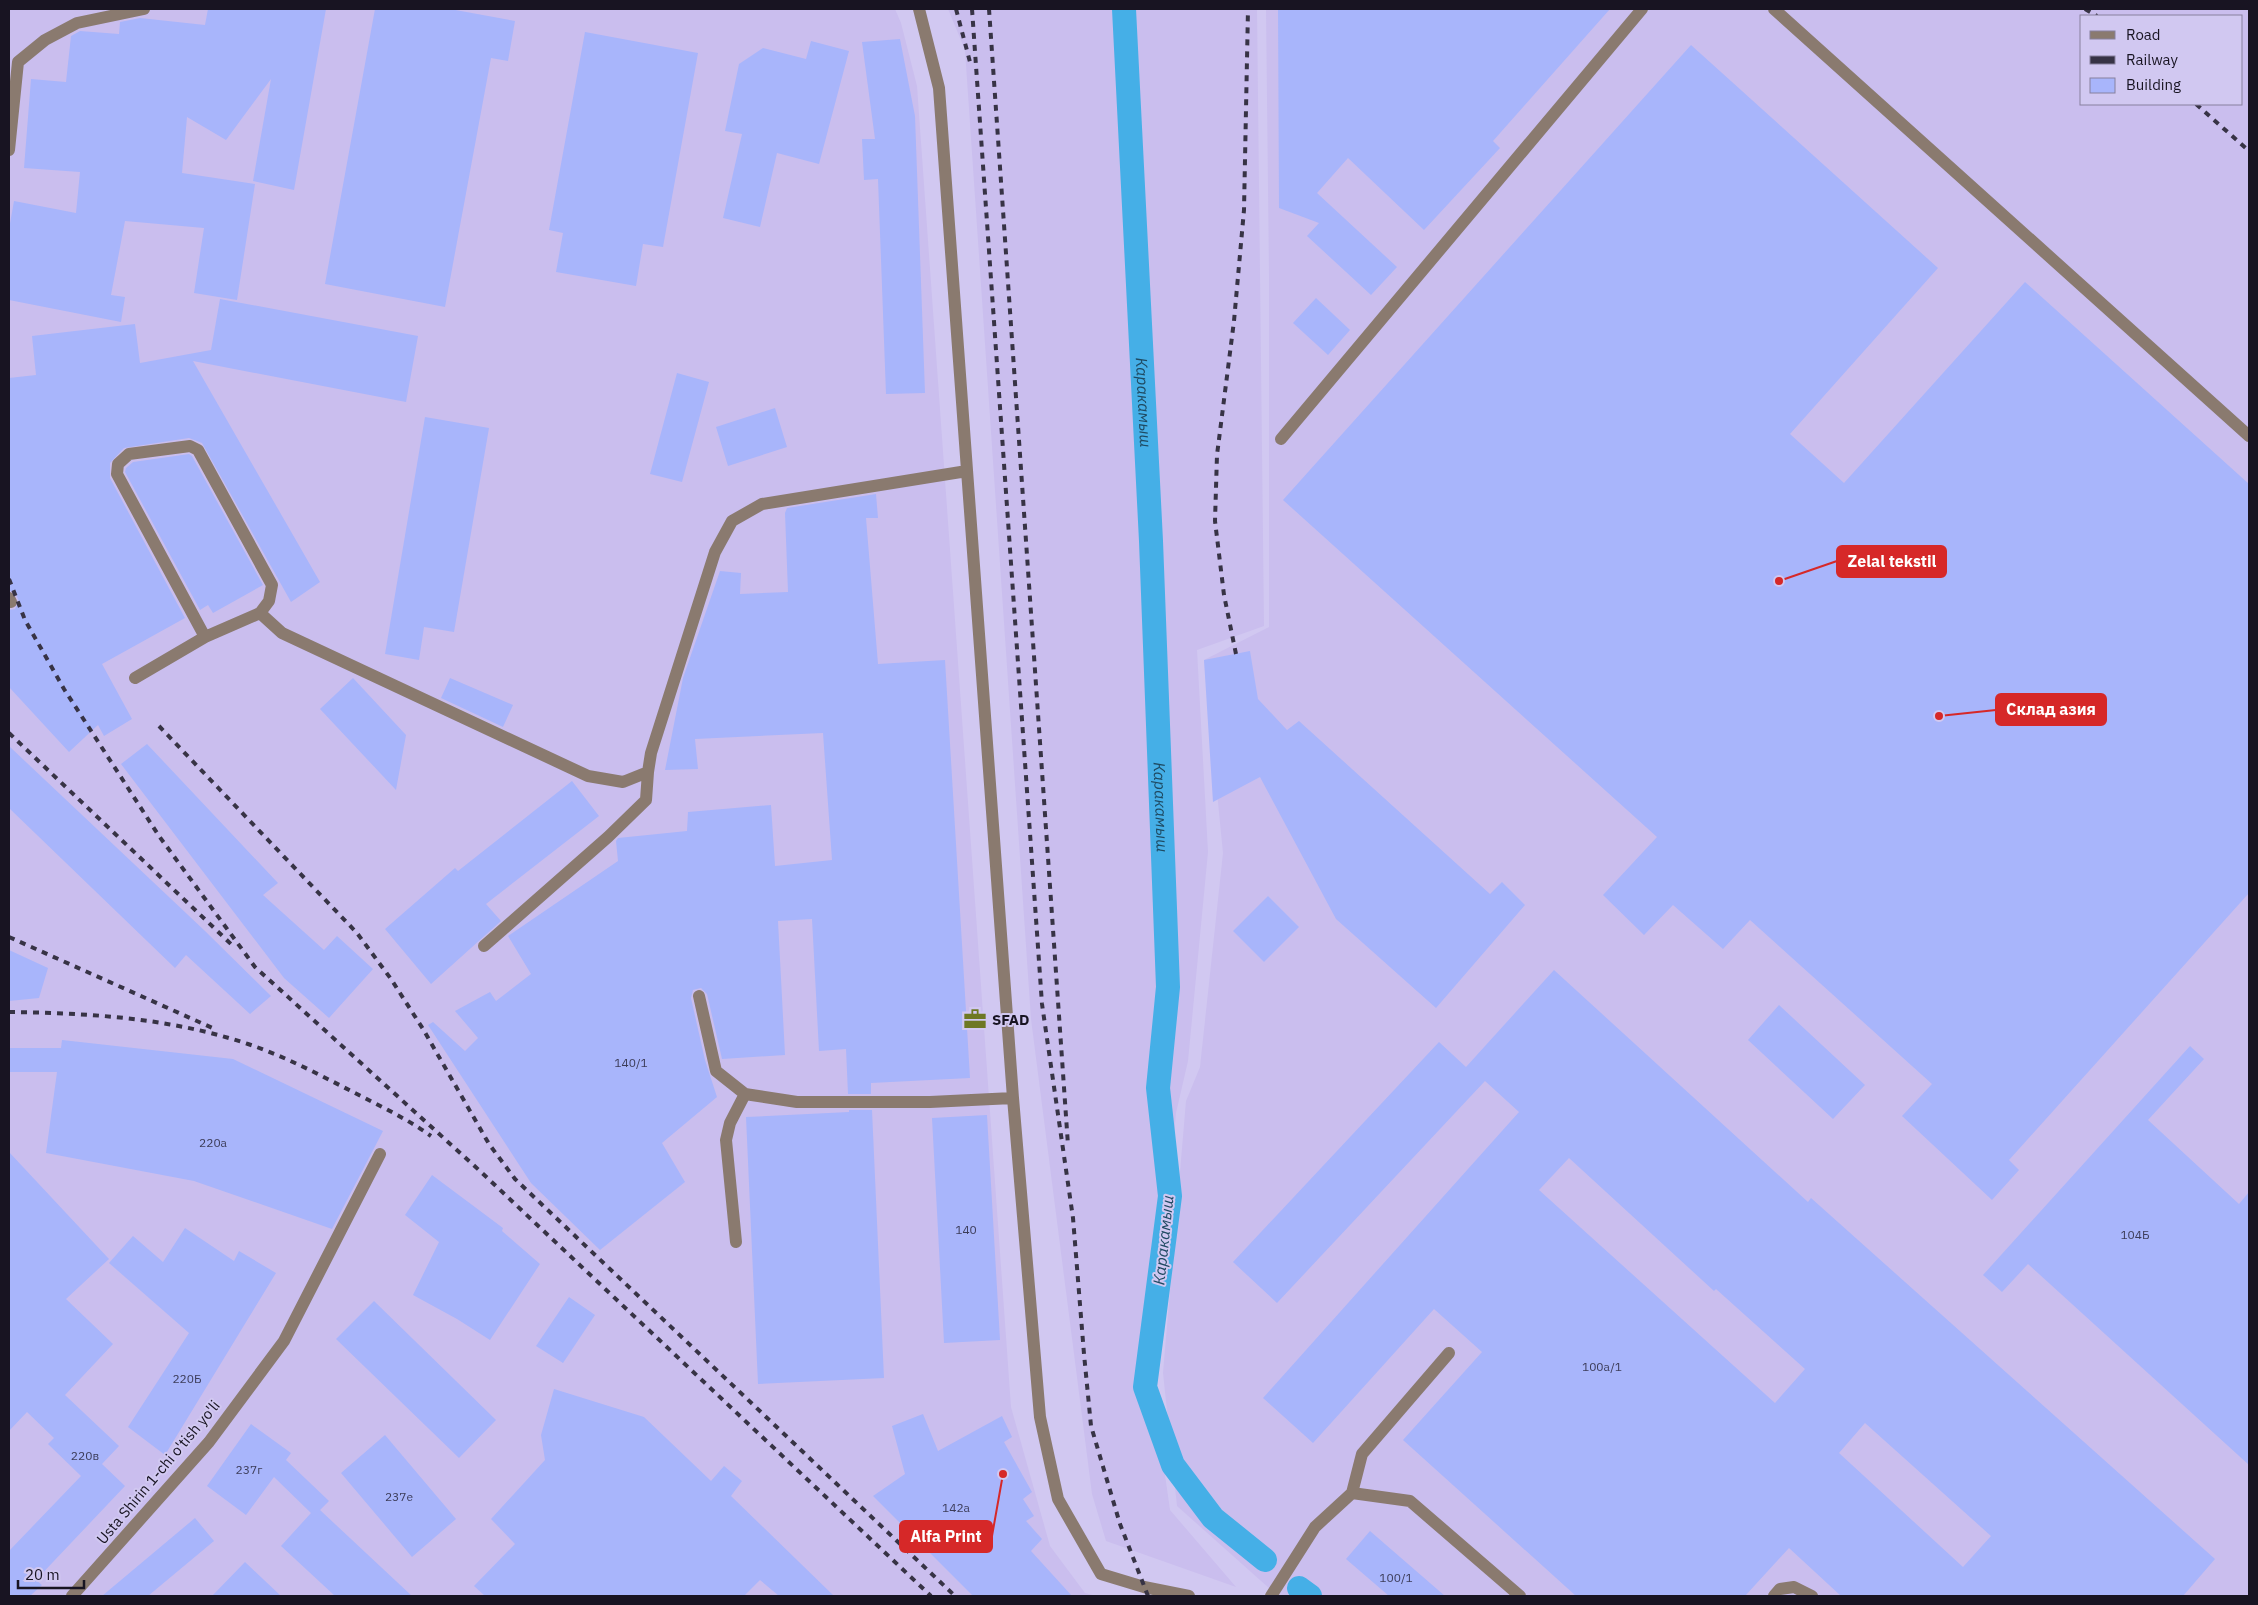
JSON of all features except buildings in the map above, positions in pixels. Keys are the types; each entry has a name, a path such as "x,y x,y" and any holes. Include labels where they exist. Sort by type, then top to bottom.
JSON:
{"street":[{"path":"9,150 18,62 45,40 77,23 144,9"},
{"path":"918,9 939,88 1013,1098 1040,1417 1058,1499 1101,1574 1144,1587 1189,1596"},
{"path":"1281,439 1642,9"},
{"path":"1774,9 2249,436"},
{"path":"134,678 205,637 260,613 269,601 272,585 198,450 190,446 129,454 118,464 117,474 205,637"},
{"path":"484,946 608,838 646,800 648,772 652,753 715,552 732,521 762,504 967,471"},
{"path":"260,613 282,633 588,776 623,782 648,772"},
{"path":"699,996 716,1071 745,1094 797,1102 930,1102 1013,1098"},
{"path":"736,1242 726,1140 730,1123 745,1094"},
{"name":"Usta Shirin 1-chi o'tish yo'li","path":"72,1596 209,1442 284,1341 380,1154"},
{"path":"1271,1596 1315,1527 1352,1493 1362,1454 1449,1353"},
{"path":"1352,1493 1410,1501 1520,1596"},
{"path":"1774,1596 1780,1589 1794,1587 1812,1596"}],"shaded area":[{"path":"9,9 895,9 901,23 917,86 1011,1407 1050,1546 1085,1593 1096,1596 9,1596"},
{"path":"948,9 1257,9 1264,626 1197,650 1208,852 1188,1061 1176,1113 1152,1384 1170,1510 1236,1587 1106,1541 1092,1494 1031,1019 965,50"},
{"path":"1266,9 2249,9 2249,1596 1278,1596 1177,1506 1163,1373 1186,1101 1200,1067 1223,853 1204,660 1269,627 1269,275"}],"waterway":[{"name":"Каракамыш","path":"1124,9 1151,541 1168,987 1158,1088 1170,1196 1145,1387 1173,1465 1213,1518 1265,1560"},
{"name":"Каракамыш","path":"1299,1588 1310,1596"}],"railway":[{"path":"956,9 970,62"},
{"path":"972,9 1042,1004 1073,1218 1091,1426 1120,1524 1148,1596"},
{"path":"989,9 1068,1145"},
{"path":"1236,654 1224,595 1215,521 1217,455 1234,321 1244,210 1248,9"},
{"path":"2085,9 2095,15"},
{"path":"2197,105 2249,151"},
{"path":"9,579 25,620 64,689 159,836 255,967 480,1171 931,1596"},
{"path":"159,726 357,933 391,979 423,1029 489,1144 515,1179 955,1596"},
{"path":"9,733 232,945"},
{"path":"9,937 217,1030"},
{"path":"9,1012 70,1014 130,1019 190,1028 219,1035 275,1054 301,1066 392,1112 431,1136"}],"place":[{"name":"Zelal tekstil","path":"1779,581"},
{"name":"Склад азия","path":"1939,716"},
{"name":"SFAD","path":"975,1019"},
{"name":"Alfa Print","path":"1003,1474"}]}
